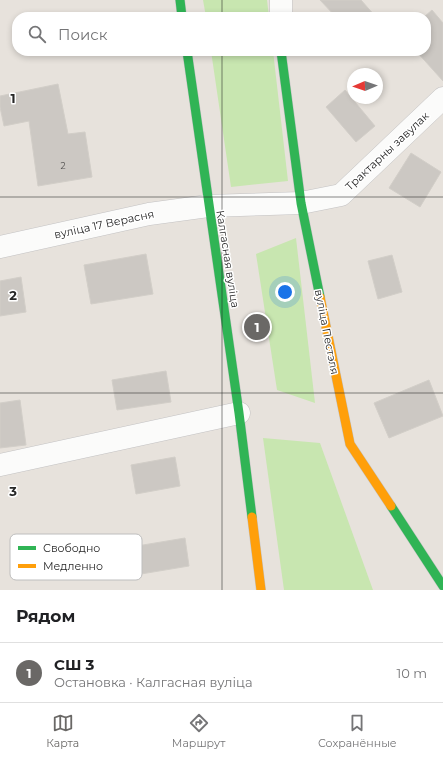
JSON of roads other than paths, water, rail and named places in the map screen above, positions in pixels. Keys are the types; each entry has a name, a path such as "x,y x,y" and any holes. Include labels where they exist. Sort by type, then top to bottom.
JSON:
{"street":[{"path":"180,0 181,12"},
{"path":"280,0 281,12"},
{"name":"Калгасная вуліца","path":"187,56 239,413 261,590"},
{"name":"вуліца Пестэля","path":"282,56 301,203 350,444 443,586"},
{"name":"Трактарны завулак","path":"208,206 301,203 340,195 443,98"},
{"name":"вуліца 17 Верасня","path":"0,247 149,214 208,206"},
{"path":"0,465 239,413"}],"place":[{"name":"СШ 3","path":"257,327"}]}
